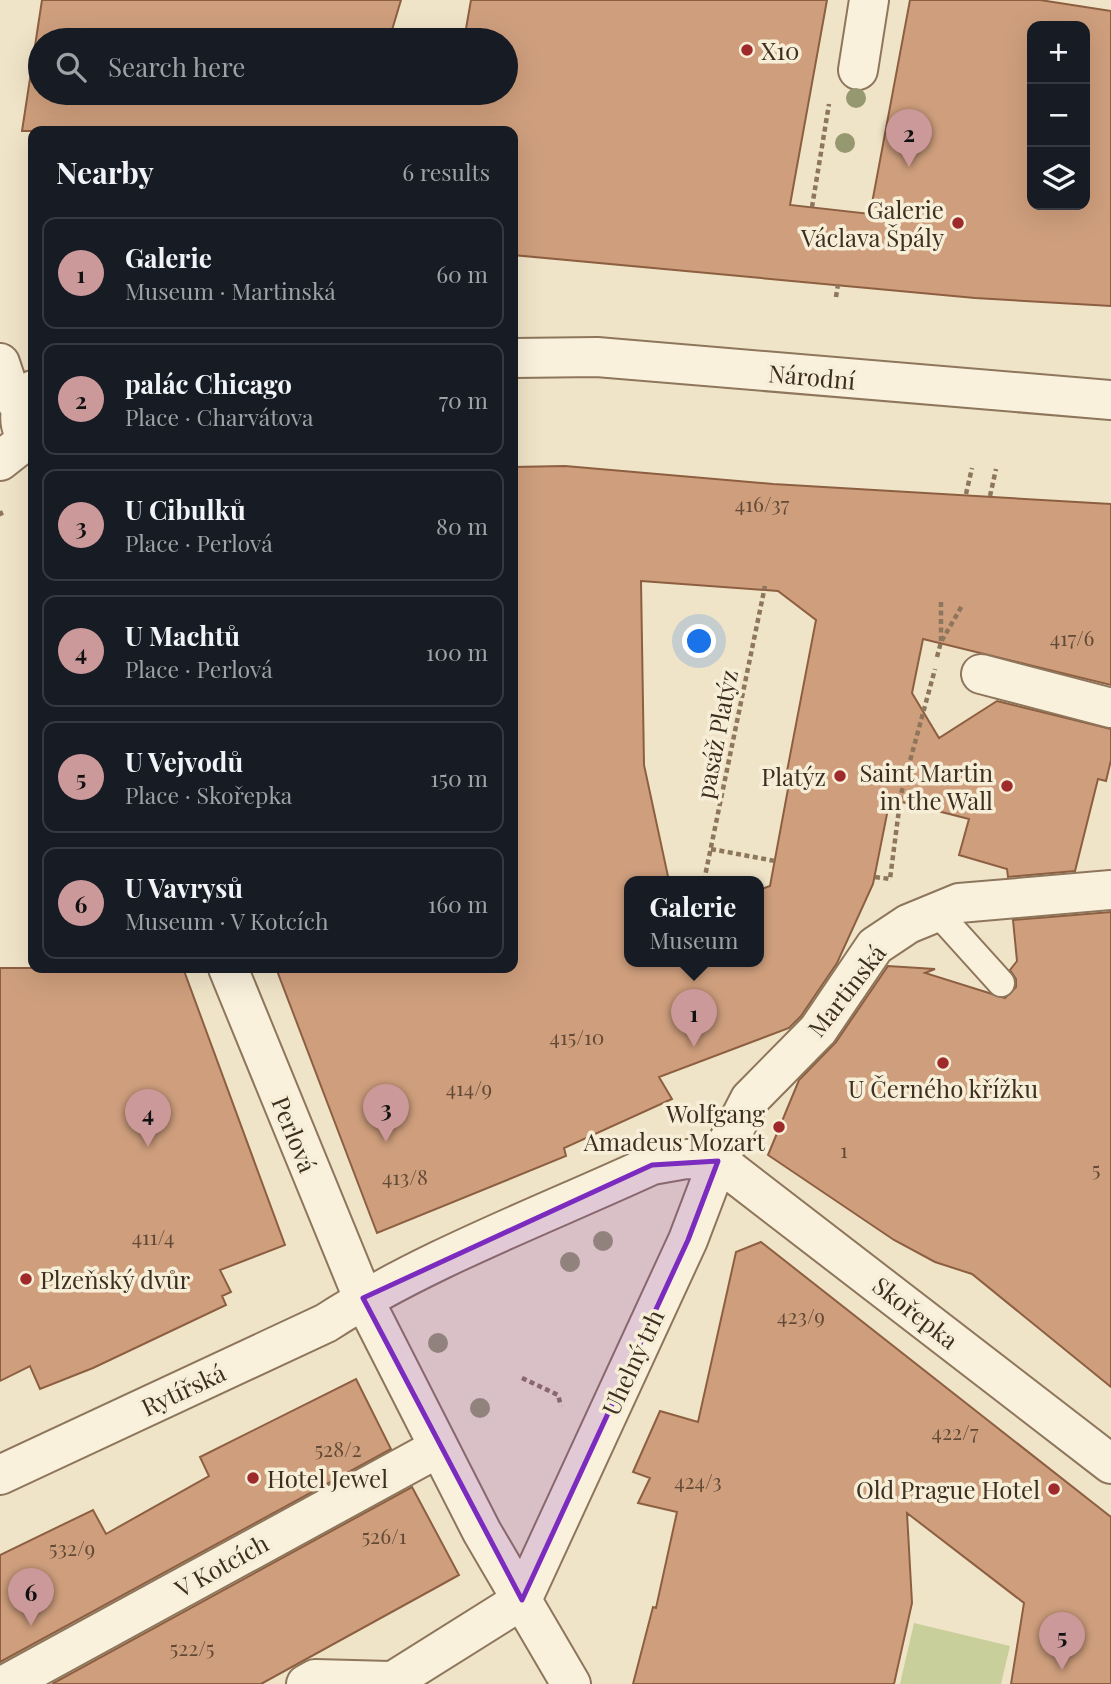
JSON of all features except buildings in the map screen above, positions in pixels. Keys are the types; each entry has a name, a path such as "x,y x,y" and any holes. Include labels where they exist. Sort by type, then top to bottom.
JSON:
{"street":[{"path":"844,81 869,0"},
{"name":"Národní","path":"518,358 597,357 1111,400"},
{"path":"0,362 23,429"},
{"path":"981,674 1111,708"},
{"name":"Martinská","path":"718,1161 750,1099 818,1030 875,946 908,924 959,903 1111,890"},
{"name":"Perlová","path":"230,973 363,1298"},
{"path":"571,1684 438,1448 363,1298 652,1165 686,1159 718,1161"},
{"name":"Skořepka","path":"718,1161 1111,1464"},
{"name":"Uhelný trh","path":"522,1601 692,1230 718,1161"},
{"name":"Rytířská","path":"0,1475 326,1323 363,1298"},
{"name":"V Kotcích","path":"6,1684 402,1465 438,1448"},
{"path":"306,1684 315,1679 389,1683 522,1601"}],"lane":[{"path":"936,911 1000,984"}],"path":[{"path":"812,207 844,81"},
{"path":"836,297 838,284"},
{"path":"966,494 972,468"},
{"path":"990,496 996,468"},
{"name":"pasáž Platýz","path":"706,876 765,586"},
{"path":"875,877 890,879 901,794 941,642 941,601"},
{"path":"941,642 963,604"},
{"path":"711,849 775,861"},
{"path":"522,1378 558,1395 562,1409"}],"highlighted area":[{"path":"718,1161 688,1240 522,1600 363,1298 652,1165"}],"green space":[{"path":"914,1623 1010,1646 1001,1684 900,1684"}],"place":[{"name":"X10","path":"747,50"},
{"name":"palác Chicago","path":"909,167"},
{"name":"Galerie Václava Špály","path":"958,223"},
{"name":"Platýz","path":"840,776"},
{"name":"Saint Martin in the Wall","path":"1007,786"},
{"name":"Galerie","path":"694,1047"},
{"name":"U Černého křížku","path":"943,1063"},
{"name":"Wolfgang Amadeus Mozart","path":"779,1127"},
{"name":"U Cibulků","path":"386,1142"},
{"name":"U Machtů","path":"148,1147"},
{"name":"Plzeňský dvůr","path":"26,1279"},
{"name":"Hotel Jewel","path":"253,1478"},
{"name":"Old Prague Hotel","path":"1054,1489"},
{"name":"U Vavrysů","path":"31,1626"},
{"name":"U Vejvodů","path":"1062,1670"}]}
